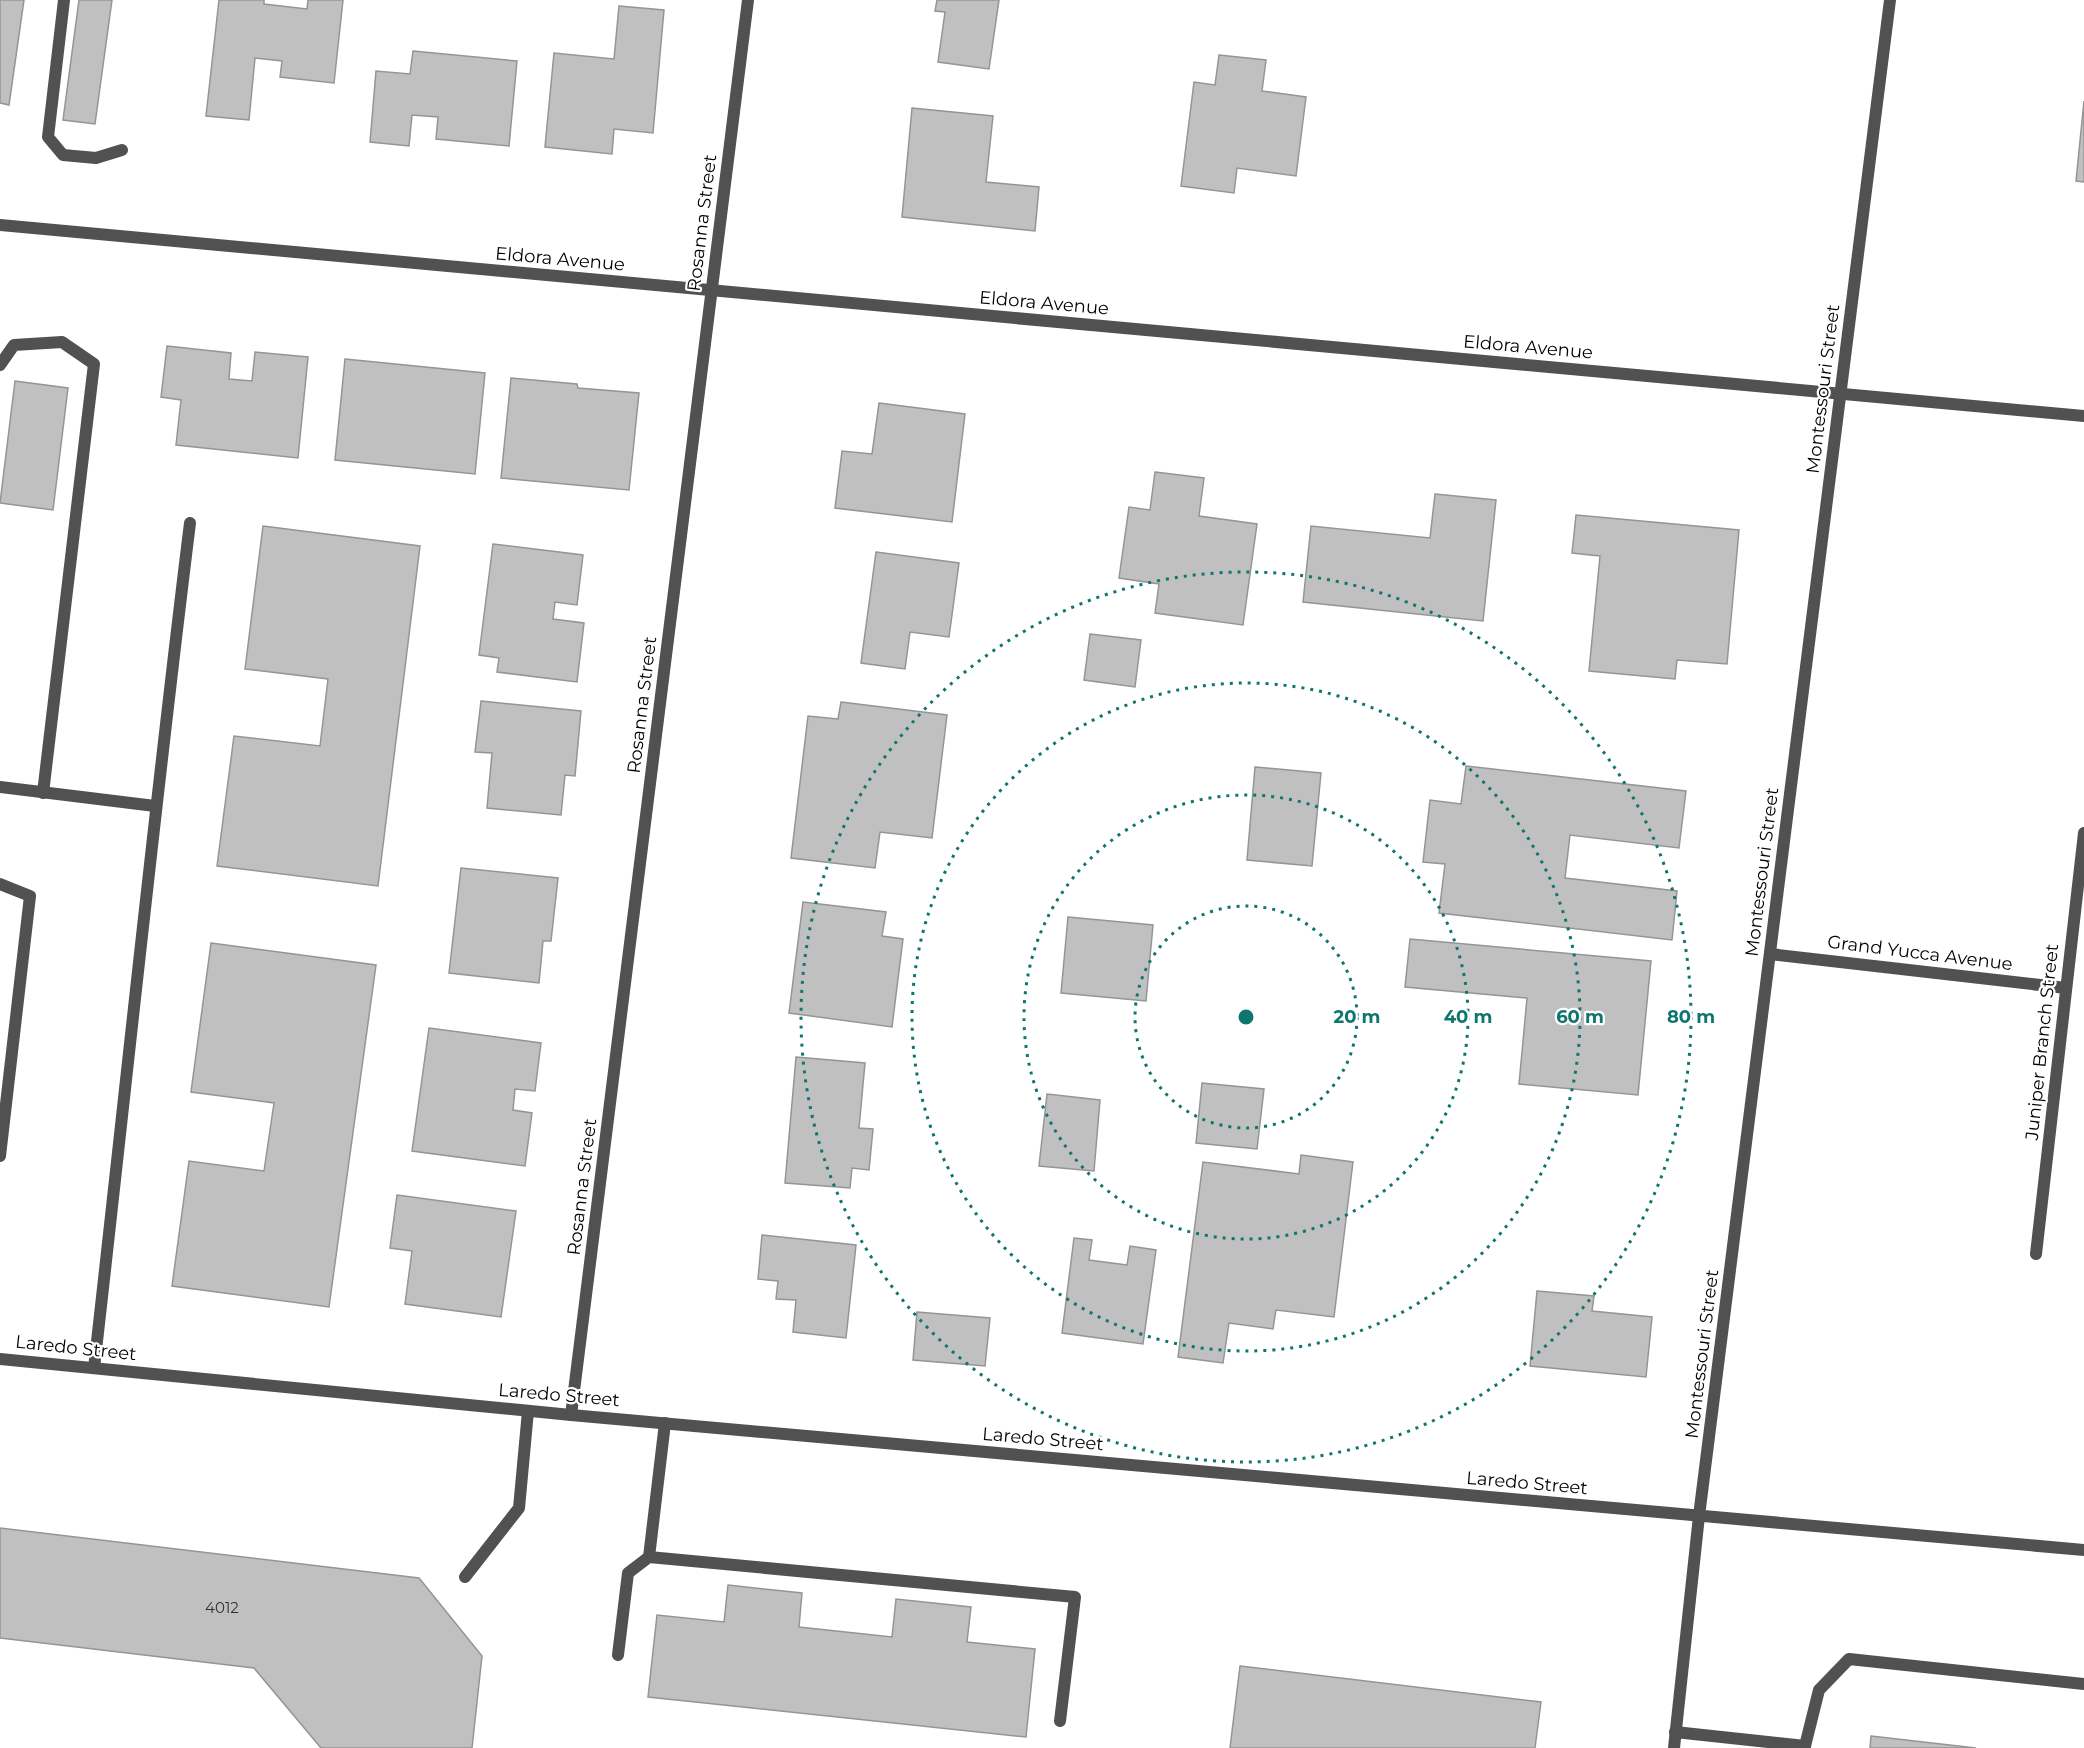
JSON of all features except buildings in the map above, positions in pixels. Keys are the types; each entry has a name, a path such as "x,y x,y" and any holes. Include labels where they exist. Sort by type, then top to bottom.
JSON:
{"street":[{"path":"64,0 48,137 63,155 96,158 122,150"},
{"name":"Rosanna Street","path":"572,1415 748,0"},
{"name":"Montessouri Street","path":"1674,1748 1699,1516 1890,0"},
{"name":"Eldora Avenue","path":"0,225 2084,416"},
{"path":"0,365 14,345 62,342 94,364 43,793"},
{"path":"94,1368 145,917 155,806 190,523"},
{"path":"0,788 155,806"},
{"name":"Juniper Branch Street","path":"2036,1254 2084,833"},
{"path":"0,884 30,896 0,1156"},
{"name":"Grand Yucca Avenue","path":"1770,954 2066,988"},
{"name":"Laredo Street","path":"0,1359 528,1411 2084,1550"},
{"path":"465,1578 519,1508 528,1411"},
{"path":"649,1557 665,1423"},
{"path":"618,1655 628,1573 649,1557 1075,1597 1060,1721"},
{"path":"1675,1732 1805,1747 1819,1690 1849,1659 2084,1684"}]}
